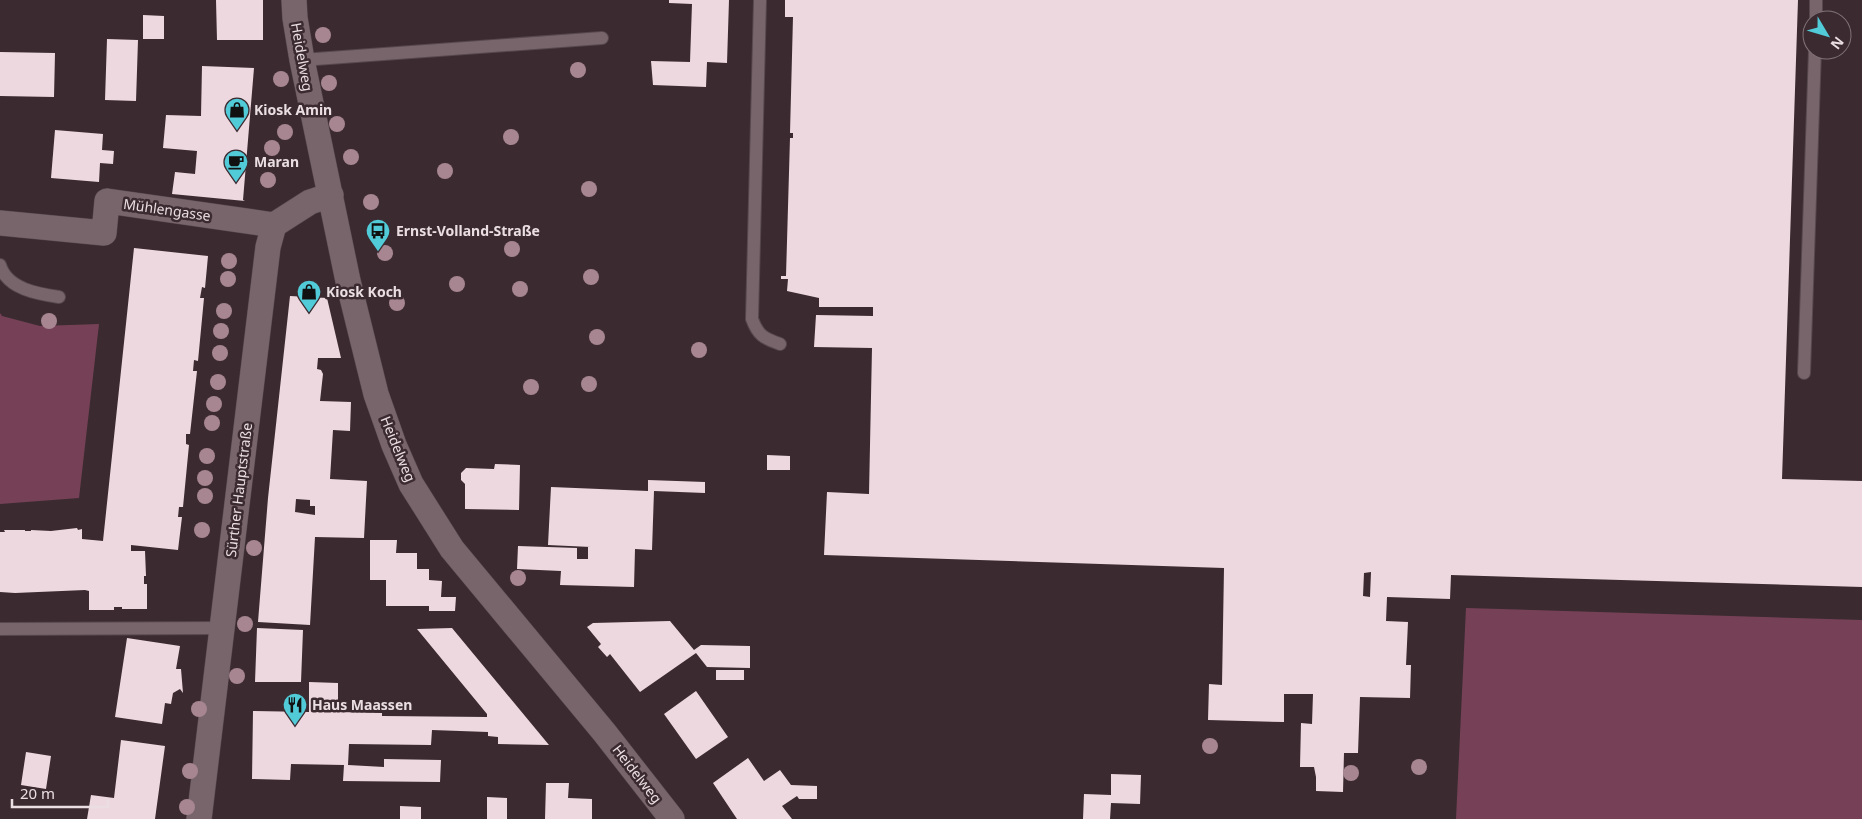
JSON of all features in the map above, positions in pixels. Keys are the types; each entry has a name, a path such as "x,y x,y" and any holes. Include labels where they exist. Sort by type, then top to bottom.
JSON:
{"street":[{"name":"Heidelweg","path":"294,0 302,60 348,281 376,394 394,445 411,484 452,549 610,740 672,819"},
{"path":"274,225 310,202 331,195"},
{"name":"Mühlengasse","path":"0,224 104,234 106,201 274,225"},
{"name":"Sürther Hauptstraße","path":"199,819 268,248 274,225"}],"lane":[{"path":"760,0 752,318 757,331 766,339 780,344"},
{"path":"302,60 602,38"},
{"path":"1804,374 1815,60"},
{"path":"0,265 2,272 15,284 34,294 59,296"},
{"path":"0,629 222,628"}],"shaded area":[{"path":"0,313 2,316 40,326 99,324 79,498 0,504"},
{"path":"1466,608 1862,620 1862,819 1456,819"}],"building":[{"path":"216,0 263,0 263,40 217,40"},
{"path":"669,0 729,0 727,63 707,62 706,87 653,85 651,61 690,62 692,4 669,3"},
{"path":"785,0 1798,0 1782,479 1862,481 1862,587 1451,575 1450,599 1387,597 1386,621 1408,622 1406,665 1411,665 1410,698 1360,697 1358,753 1344,753 1343,792 1316,791 1314,767 1300,767 1301,723 1312,724 1313,694 1284,694 1284,722 1208,720 1209,684 1222,685 1224,568 824,555 827,492 869,494 872,348 814,347 816,315 873,316 873,307 819,307 819,298 787,291 788,279 781,279 781,276 786,276 790,138 793,138 793,133 790,133 793,17 785,17","holes":["1371,572 1370,597 1363,596 1364,573"]},
{"path":"143,15 164,16 164,39 143,39"},
{"path":"107,39 138,40 136,101 105,100"},
{"path":"0,52 55,53 54,97 0,96"},
{"path":"202,66 254,68 243,200 245,201 172,194 175,172 195,174 197,151 163,148 166,115 201,116"},
{"path":"55,130 103,134 102,150 114,151 113,164 100,163 99,182 51,178"},
{"path":"134,248 208,256 205,288 202,287 200,298 204,298 198,361 194,360 193,371 197,371 190,434 186,434 186,444 189,445 183,507 179,507 178,517 182,517 178,550 131,545 131,551 145,551 146,576 144,576 144,584 147,584 147,609 122,609 122,607 114,607 114,610 89,610 89,591 85,590 0,592 0,532 5,532 4,530 51,531 77,528 78,530 82,529 82,539 103,541"},
{"path":"290,296 327,298 341,358 318,358 317,369 321,370 323,374 320,401 351,402 350,431 333,430 330,479 367,481 364,538 315,537 310,625 258,622 268,498","holes":["296,499 310,500 310,506 315,506 315,515 295,512"]},
{"path":"767,455 790,456 790,470 767,470"},
{"path":"495,464 520,465 519,510 465,509 465,484 461,480 461,473 466,468 494,469"},
{"path":"648,480 705,482 705,493 654,491 652,550 635,549 634,587 560,585 561,571 517,569 518,546 577,548 577,559 588,559 588,547 591,547 548,545 551,487 648,491"},
{"path":"370,540 397,540 396,553 417,553 417,569 429,569 429,580 442,581 441,597 456,597 455,611 429,611 429,606 386,606 386,580 370,580"},
{"path":"670,621 694,650 701,645 750,646 750,668 707,667 696,653 640,692 610,654 607,657 598,647 601,644 587,627 593,623"},
{"path":"257,628 303,630 301,682 255,682"},
{"path":"452,628 549,745 498,744 498,737 488,736 488,732 432,730 431,745 349,744 348,765 384,767 384,759 441,760 440,782 343,781 344,765 291,764 290,780 252,779 253,711 309,712 309,682 338,683 338,712 382,713 382,716 487,717 487,714 417,629"},
{"path":"127,638 180,646 176,669 181,669 183,693 180,689 173,693 171,704 165,703 162,724 115,717"},
{"path":"716,670 744,670 744,680 716,680"},
{"path":"696,691 728,737 696,759 664,714"},
{"path":"121,740 165,746 155,819 87,819 91,795 114,798"},
{"path":"26,752 51,756 46,789 21,785"},
{"path":"748,758 764,781 780,770 791,785 817,786 817,799 799,799 797,796 782,806 792,819 737,819 713,783"},
{"path":"1111,774 1141,775 1140,804 1111,803 1110,819 1083,819 1084,794 1111,795"},
{"path":"546,783 569,783 568,798 592,799 592,819 545,819"},
{"path":"487,797 507,798 507,819 487,819"},
{"path":"400,806 421,807 421,819 400,819"}],"place":[{"name":"Kiosk Amin","path":"237,131"},
{"name":"Maran","path":"236,183"},
{"name":"Ernst-Volland-Straße","path":"378,252"},
{"name":"Kiosk Koch","path":"309,313"},
{"name":"Haus Maassen","path":"295,726"}]}
